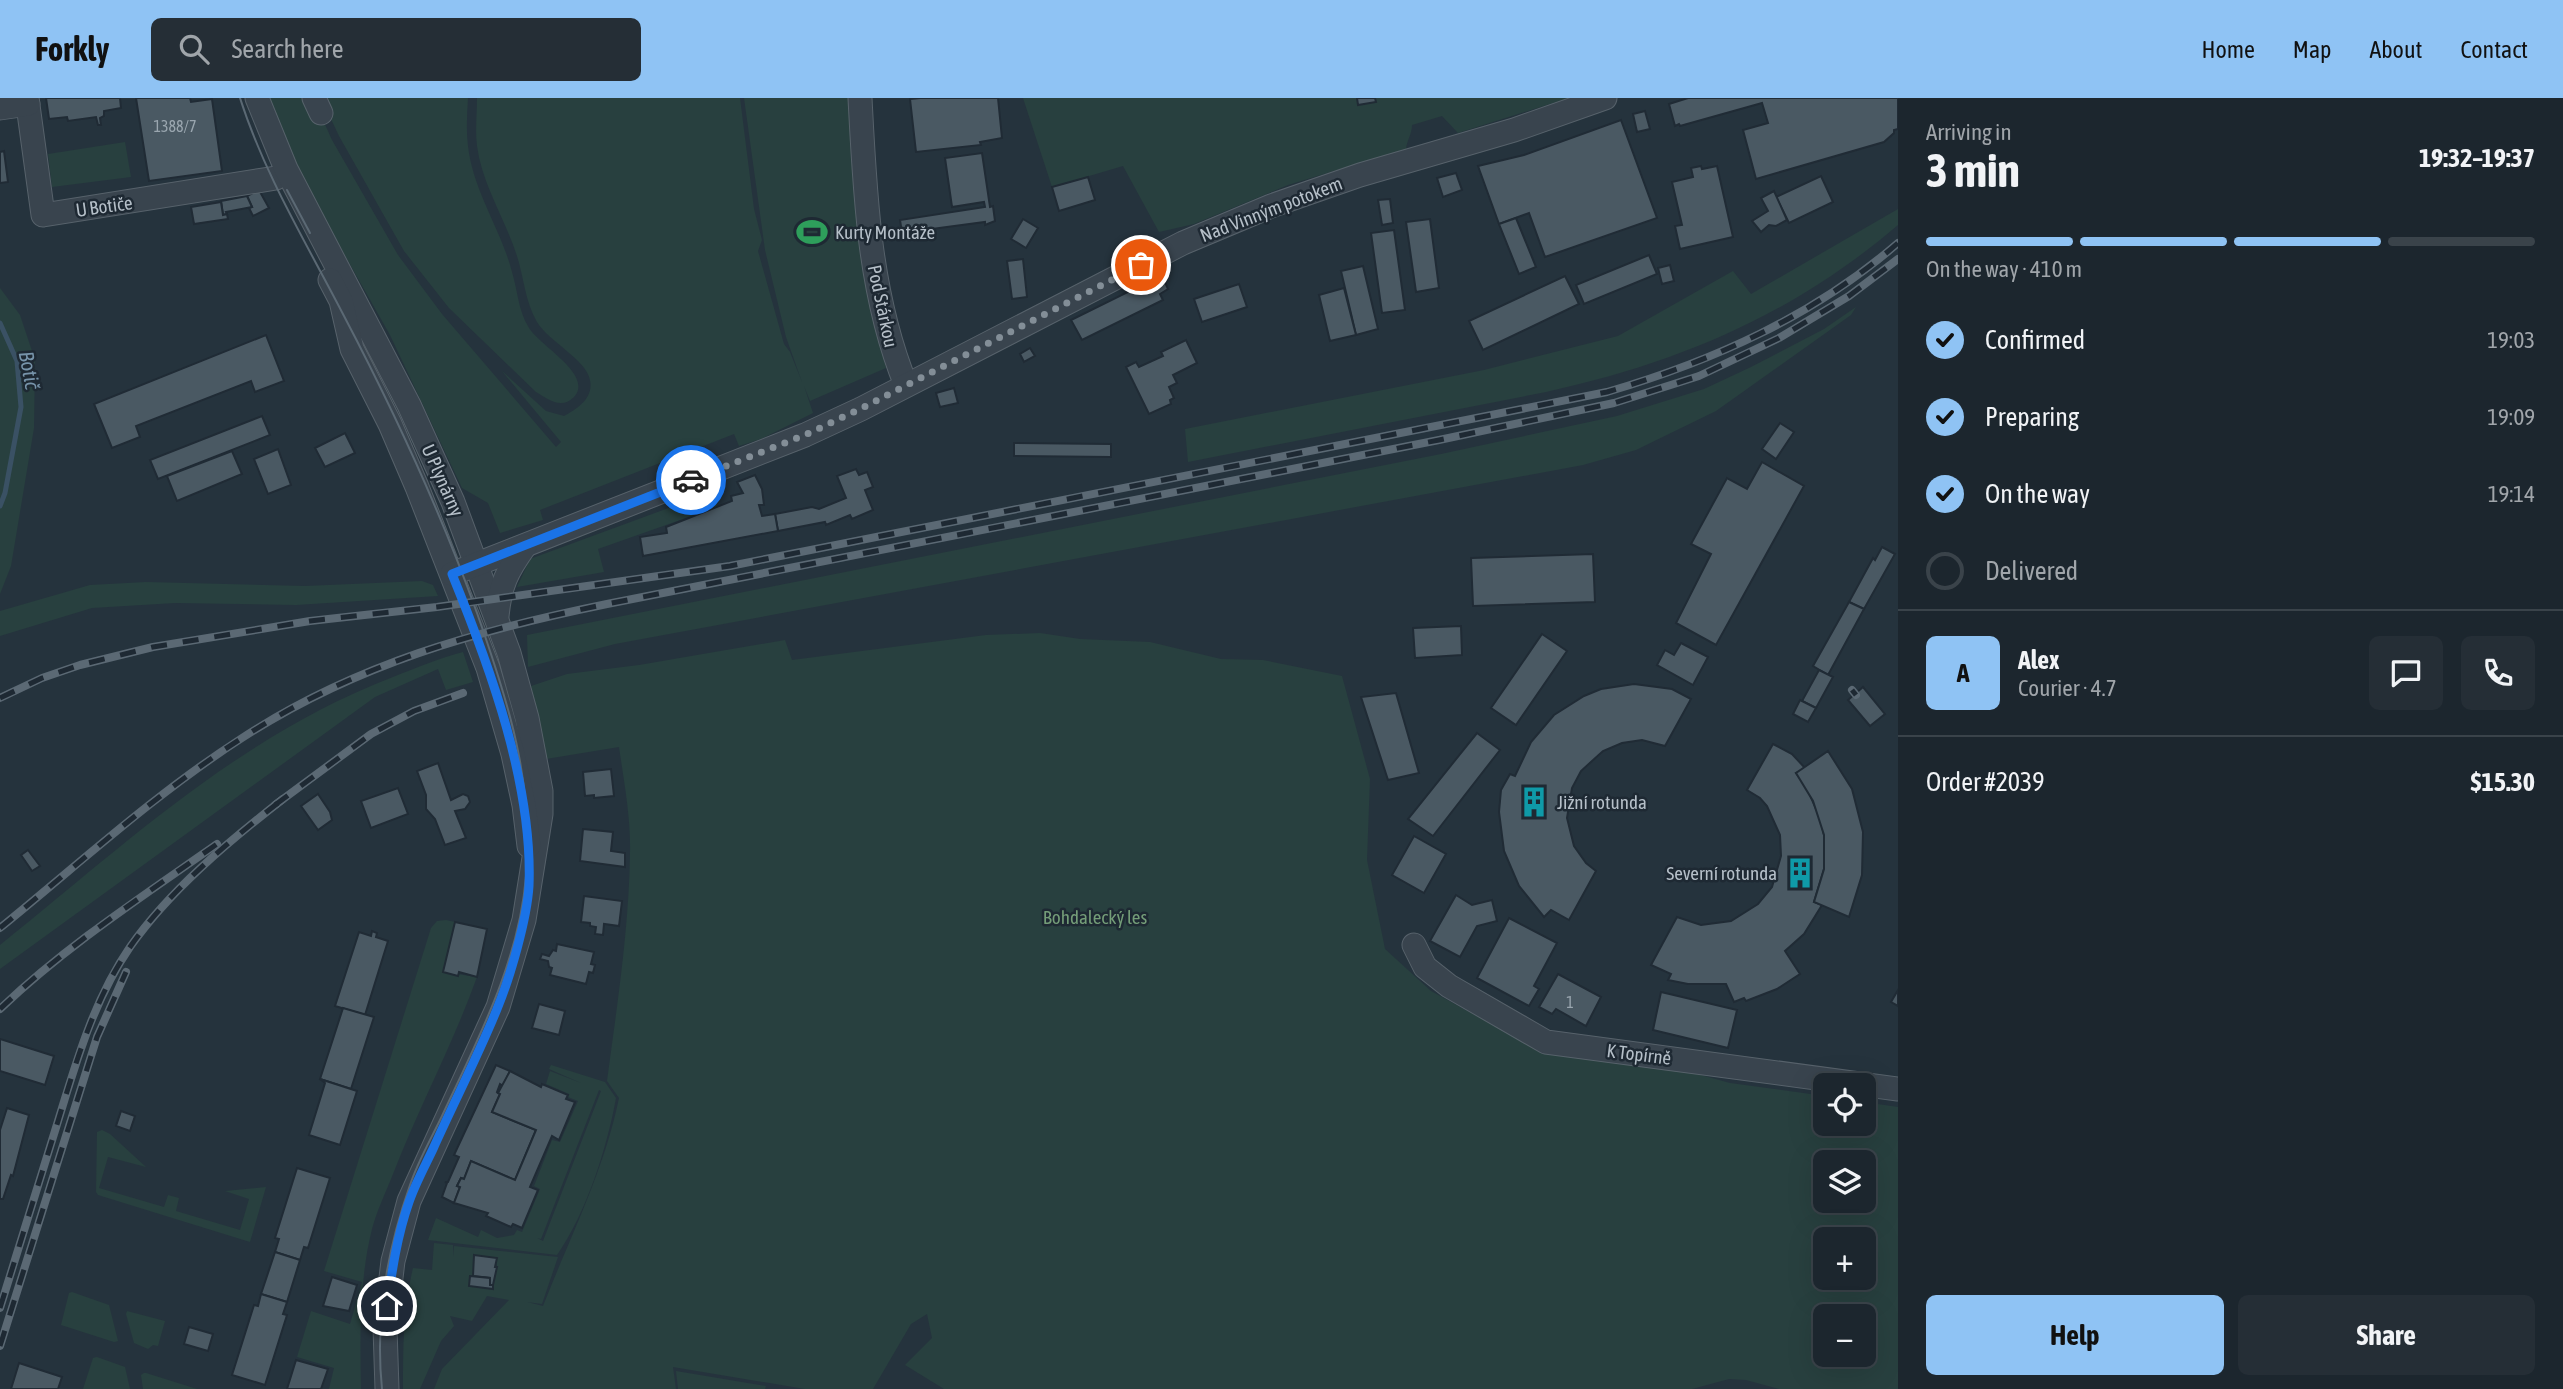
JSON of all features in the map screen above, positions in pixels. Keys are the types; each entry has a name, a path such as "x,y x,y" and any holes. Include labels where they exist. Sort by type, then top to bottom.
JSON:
{"street":[{"name":"U Plynárny","path":"244,98 276,177 341,301 352,349 390,424 488,668 513,754 527,832 529,888"},
{"name":"U Plynárny","path":"257,98 286,169 410,405 453,502 497,619 527,718 541,791 541,814 524,920 498,1007 409,1201 393,1261 385,1328 387,1389"},
{"name":"Pod Stárkou","path":"860,98 875,278 888,335 906,385"},
{"name":"Nad Vinným potokem","path":"452,574 805,435 1183,243 1271,206 1360,175 1514,130 1605,98"},
{"name":"U Botiče","path":"0,108 28,101 43,215 276,177"},
{"path":"497,619 499,592 508,569 526,545"},
{"name":"K Topírně","path":"1414,945 1425,967 1449,986 1546,1042 1898,1089"}],"green space":[{"path":"268,98 313,98 332,140 398,255 442,314 556,447 561,442 502,371 546,411 564,416 587,397 590,380 582,365 550,337 533,314 517,256 480,160 476,134 477,98 740,98 754,209 762,240 758,251 784,344 802,382 786,337 765,250 744,98 850,98 873,314 886,368 810,401 804,386 813,413 761,439 739,446 734,434 540,510 543,520 500,533 488,503 462,488 390,335 297,171"},
{"path":"321,98 468,98 468,146 475,179 507,256 529,328 563,361 577,379 578,388 574,397 559,403 536,392 449,308 404,251 339,136"},
{"path":"1023,98 1569,98 1458,133 1442,116 1412,125 1406,149 1288,185 1194,224 1159,232 1123,166 1052,187"},
{"path":"125,142 131,177 52,187 48,154"},
{"path":"1898,209 1898,225 1818,285 1733,331 1688,350 1595,380 1546,392 1188,462 1185,429 1484,370 1618,336 1733,271 1751,294"},
{"path":"0,288 20,315 35,360 34,428 11,566 0,594"},
{"path":"1856,307 1851,315 1716,411 1636,450 1583,465 615,644 528,667 527,635 1441,454 1617,416 1704,389 1824,329"},
{"path":"712,492 717,507 598,549 604,572 517,587 530,559"},
{"path":"422,581 433,585 438,596 296,605 175,603 92,608 0,636 0,611 90,585 146,582 305,586"},
{"name":"Bohdalecký les","path":"1040,633 1080,639 1150,642 1221,659 1263,660 1342,676 1370,779 1367,860 1385,949 1431,991 1508,1033 1672,1067 1730,1083 1813,1094 1813,1136 1876,1136 1876,1104 1898,1107 1898,1389 1779,1389 1746,1380 1729,1379 1692,1389 944,1389 905,1365 932,1338 927,1314 911,1324 873,1389 805,1389 673,1367 676,1389 434,1389 442,1369 509,1300 487,1296 472,1321 450,1316 454,1326 441,1341 420,1389 403,1389 405,1313 413,1268 432,1270 434,1243 453,1245 453,1257 454,1246 558,1257 542,1304 527,1302 543,1306 605,1152 619,1098 607,1081 622,967 629,882 627,800 619,747 546,759 531,686 567,674 639,665 785,640 792,660 986,635","holes":["474,1255 496,1258 497,1267 492,1289 469,1286 470,1276 473,1276"]},
{"path":"463,652 473,682 446,690 438,669 375,697 0,969 0,945 139,831 234,761 337,702 393,677"},
{"path":"437,921 455,922 443,972 477,977 403,1149 372,1229 363,1289 361,1389 329,1389 334,1368 297,1357 311,1311 350,1324 362,1282 324,1271 431,928"},
{"path":"551,1065 605,1082 616,1098 594,1180 577,1220 557,1255 428,1240 436,1218 478,1237 481,1230 497,1238 514,1235 517,1230 522,1232 540,1189 534,1186 552,1140 560,1142 578,1101 546,1084 550,1071 581,1083 549,1069","holes":["599,1090 601,1091 543,1241 537,1238 541,1239"]},
{"path":"102,1130 146,1167 108,1157 99,1188 164,1207 168,1195 179,1198 176,1211 240,1230 249,1199 225,1191 266,1187 250,1242 98,1195 97,1132"},
{"path":"69,1293 109,1305 118,1341 61,1325"},
{"path":"127,1311 165,1321 158,1346 153,1345 148,1349 134,1343"},
{"path":"93,1358 125,1367 130,1389 83,1389"},
{"path":"676,1371 766,1386 765,1389 678,1389"},
{"path":"144,1373 197,1389 143,1389 141,1375"}],"building":[{"path":"46,98 120,98 121,108 104,111 104,116 100,118 101,125 98,125 96,117 68,121 67,117 49,119"},
{"path":"136,98 190,98 191,102 212,99 222,171 149,181"},
{"path":"998,98 1002,138 980,142 981,145 916,152 910,99"},
{"path":"1357,98 1375,98 1376,102 1358,105"},
{"path":"1688,98 1898,98 1898,129 1884,142 1756,179 1743,130 1768,123 1762,103 1675,126 1669,104"},
{"path":"1645,111 1650,129 1637,132 1633,114"},
{"path":"1621,120 1657,218 1545,257 1529,213 1499,224 1478,166 1524,155"},
{"path":"4,151 8,182 0,183 0,152"},
{"path":"982,153 990,207 993,206 995,221 985,225 985,222 902,233 900,220 985,207 984,202 952,207 945,158"},
{"path":"1701,166 1702,169 1717,166 1733,237 1680,249 1675,226 1682,225 1672,182 1693,177 1691,168"},
{"path":"1456,173 1462,190 1443,197 1437,178"},
{"path":"1821,176 1833,202 1789,223 1776,197"},
{"path":"1088,177 1095,200 1059,211 1052,187"},
{"path":"259,190 269,208 253,216 247,196"},
{"path":"1774,191 1787,220 1776,226 1769,225 1761,232 1752,221 1768,211 1761,198"},
{"path":"247,196 252,207 223,215 221,201"},
{"path":"1390,199 1393,223 1382,225 1378,200"},
{"path":"221,202 223,215 227,214 228,219 194,224 191,207"},
{"path":"1516,218 1536,267 1519,274 1499,224"},
{"path":"1023,219 1038,228 1026,248 1011,239"},
{"path":"1430,219 1439,288 1416,292 1406,222"},
{"path":"1394,230 1405,310 1382,313 1371,233"},
{"path":"1649,255 1657,274 1584,304 1576,285"},
{"path":"1023,259 1027,297 1012,299 1007,261"},
{"path":"1670,265 1674,281 1662,284 1658,268"},
{"path":"1363,266 1378,329 1356,335 1341,271"},
{"path":"1162,275 1168,289 1160,294 1163,300 1082,340 1071,320"},
{"path":"1565,276 1579,304 1483,350 1469,321"},
{"path":"1239,284 1247,307 1202,322 1194,299"},
{"path":"1344,288 1356,335 1330,341 1319,295"},
{"path":"266,335 284,381 255,392 251,381 136,426 140,437 112,448 94,404"},
{"path":"1186,340 1197,363 1173,375 1177,383 1169,387 1174,398 1170,400 1171,404 1149,414 1126,367 1136,362 1139,367 1163,356 1161,352"},
{"path":"1030,348 1035,356 1024,362 1020,354"},
{"path":"954,388 958,403 940,407 936,393"},
{"path":"262,416 270,435 158,479 150,460"},
{"path":"1780,423 1794,432 1776,459 1762,449"},
{"path":"345,433 355,453 325,467 315,448"},
{"path":"1014,443 1111,444 1111,457 1014,456"},
{"path":"278,449 291,485 268,494 254,459"},
{"path":"232,451 242,474 177,501 167,476"},
{"path":"1762,462 1804,486 1716,645 1676,623 1711,554 1691,544 1727,478 1747,489"},
{"path":"856,469 859,475 867,472 873,487 865,490 873,510 852,519 850,515 826,525 825,522 778,531 775,514 812,507 819,509 846,498 837,476"},
{"path":"755,475 762,489 764,505 759,505 762,516 775,514 778,531 643,556 640,537 667,533 666,527 732,501 731,496 743,493 737,482"},
{"path":"1882,547 1895,554 1864,609 1849,602"},
{"path":"1593,554 1595,602 1473,606 1471,558"},
{"path":"1849,602 1864,609 1828,675 1813,666"},
{"path":"1461,626 1462,655 1415,658 1413,628"},
{"path":"1542,634 1567,651 1516,725 1491,708"},
{"path":"1681,643 1708,657 1693,685 1657,665 1665,650 1674,655"},
{"path":"1819,670 1833,677 1816,708 1802,701"},
{"name":"Jižní rotunda","path":"1634,684 1672,689 1691,699 1665,746 1642,740 1622,743 1603,751 1581,771 1572,788 1567,818 1574,846 1586,863 1596,871 1569,920 1551,910 1544,917 1519,886 1504,851 1499,812 1501,790 1510,774 1515,776 1531,742 1554,715 1584,696 1601,689"},
{"path":"1863,687 1885,714 1870,726 1848,700"},
{"path":"1396,693 1419,773 1388,780 1361,697"},
{"path":"1800,700 1816,708 1808,722 1793,714"},
{"path":"1477,733 1500,750 1433,836 1408,819"},
{"name":"Severní rotunda","path":"1773,744 1792,754 1805,768 1796,773 1806,786 1820,818 1824,835 1824,869 1814,902 1822,905 1804,934 1785,951 1800,974 1777,989 1746,1001 1744,998 1734,1002 1726,984 1688,984 1668,980 1671,974 1651,965 1677,917 1701,925 1731,921 1758,904 1772,887 1781,856 1780,835 1767,806 1747,790"},
{"path":"1828,751 1852,789 1863,832 1862,875 1849,917 1814,902 1824,869 1824,835 1813,801 1796,773"},
{"path":"438,763 451,800 463,794 468,796 470,802 465,809 455,811 466,838 445,845 435,819 426,809 426,795 417,771"},
{"path":"611,769 614,796 585,796 583,772"},
{"path":"398,788 408,814 371,828 361,801"},
{"path":"318,794 332,820 318,830 301,806"},
{"path":"583,829 613,832 611,851 625,853 625,867 580,861"},
{"path":"1414,836 1446,854 1424,893 1392,875"},
{"path":"28,850 40,866 32,871 21,855"},
{"path":"1456,895 1472,905 1492,900 1497,921 1477,926 1460,957 1430,941"},
{"path":"584,896 622,901 619,926 604,924 603,935 595,934 596,927 590,926 590,923 581,922"},
{"path":"1509,918 1557,943 1534,986 1539,989 1529,1006 1477,978"},
{"path":"455,922 487,929 477,977 459,972 458,976 443,972"},
{"path":"372,931 377,933 376,937 388,941 365,1015 335,1006 359,932 371,936"},
{"path":"557,944 594,952 591,964 595,965 593,973 589,972 586,984 550,975 552,968 549,967 548,961 540,959 542,954 549,956 553,950 556,951"},
{"path":"1558,974 1601,997 1586,1026 1556,1009 1552,1014 1539,1007"},
{"path":"1898,990 1898,1006 1891,1002"},
{"path":"1661,992 1737,1010 1728,1048 1653,1030"},
{"path":"539,1004 565,1011 559,1035 532,1028"},
{"path":"343,1008 374,1017 351,1089 320,1079"},
{"path":"0,1039 54,1056 45,1085 0,1071"},
{"path":"496,1065 510,1071 503,1086 500,1084 497,1092 500,1094 492,1112 536,1130 515,1180 471,1161 464,1179 461,1178 457,1186 460,1187 454,1203 442,1197 447,1183 445,1182 448,1182 459,1157 454,1155"},
{"path":"510,1071 541,1087 542,1084 568,1095 566,1099 575,1102 559,1140 552,1136 530,1187 538,1190 522,1228 513,1224 511,1227 486,1216 488,1213 454,1203 460,1187 457,1186 461,1178 464,1179 471,1161 515,1180 536,1130 492,1112 500,1094 498,1093"},
{"path":"320,1079 357,1091 340,1145 309,1135 325,1083"},
{"path":"7,1108 29,1115 13,1176 11,1175 3,1199 0,1199 0,1130"},
{"path":"121,1111 135,1116 130,1131 116,1126"},
{"path":"297,1168 330,1178 308,1248 304,1247 300,1260 275,1252 279,1239 275,1238"},
{"path":"275,1252 300,1260 287,1302 261,1294"},
{"path":"474,1255 497,1258 493,1285 490,1285 490,1278 473,1276"},
{"path":"470,1276 490,1278 493,1289 469,1286"},
{"path":"332,1277 357,1285 349,1311 323,1306"},
{"path":"261,1294 287,1302 283,1314 287,1315 265,1385 232,1375 254,1305 258,1306"},
{"path":"189,1327 213,1334 208,1351 184,1344"},
{"path":"296,1360 328,1369 321,1389 287,1389"},
{"path":"19,1363 62,1377 58,1389 11,1389"}],"waterway":[{"name":"Botič","path":"0,323 17,361 21,407 5,493 0,506"}],"tram line":[{"path":"240,98 274,182 363,352 416,462 448,537 499,678 516,742 526,807 526,876 522,908 506,969 483,1029 417,1167 395,1235 382,1311 382,1389"},
{"path":"287,190 310,233"}],"railway":[{"path":"0,698 42,678 80,665 153,647 310,621 437,607 730,566 1607,392 1685,366 1761,333 1832,293 1898,243"},
{"path":"0,928 148,806 242,738 329,690 418,653 558,614 1614,403 1699,376 1779,338 1849,296 1898,259"},
{"path":"1852,690 1856,695"},
{"path":"275,805 371,734 414,711 463,693"},
{"path":"0,1308 77,1062 94,1014 116,969 146,926 181,886 283,799"},
{"path":"0,1009 78,943 217,844"},
{"path":"0,1346 97,1037 126,972"}],"way so far":[{"path":"691,480 805,435 860,409 1141,265"}],"place":[{"name":"Kurty Montáže","path":"812,232"},
{"name":"Jižní rotunda","path":"1534,802"},
{"name":"Severní rotunda","path":"1800,873"}],"route":[{"path":"387,1306 393,1261 409,1201 498,1007 524,920 529,888 524,805 513,754 488,668 452,574 691,480"}]}
